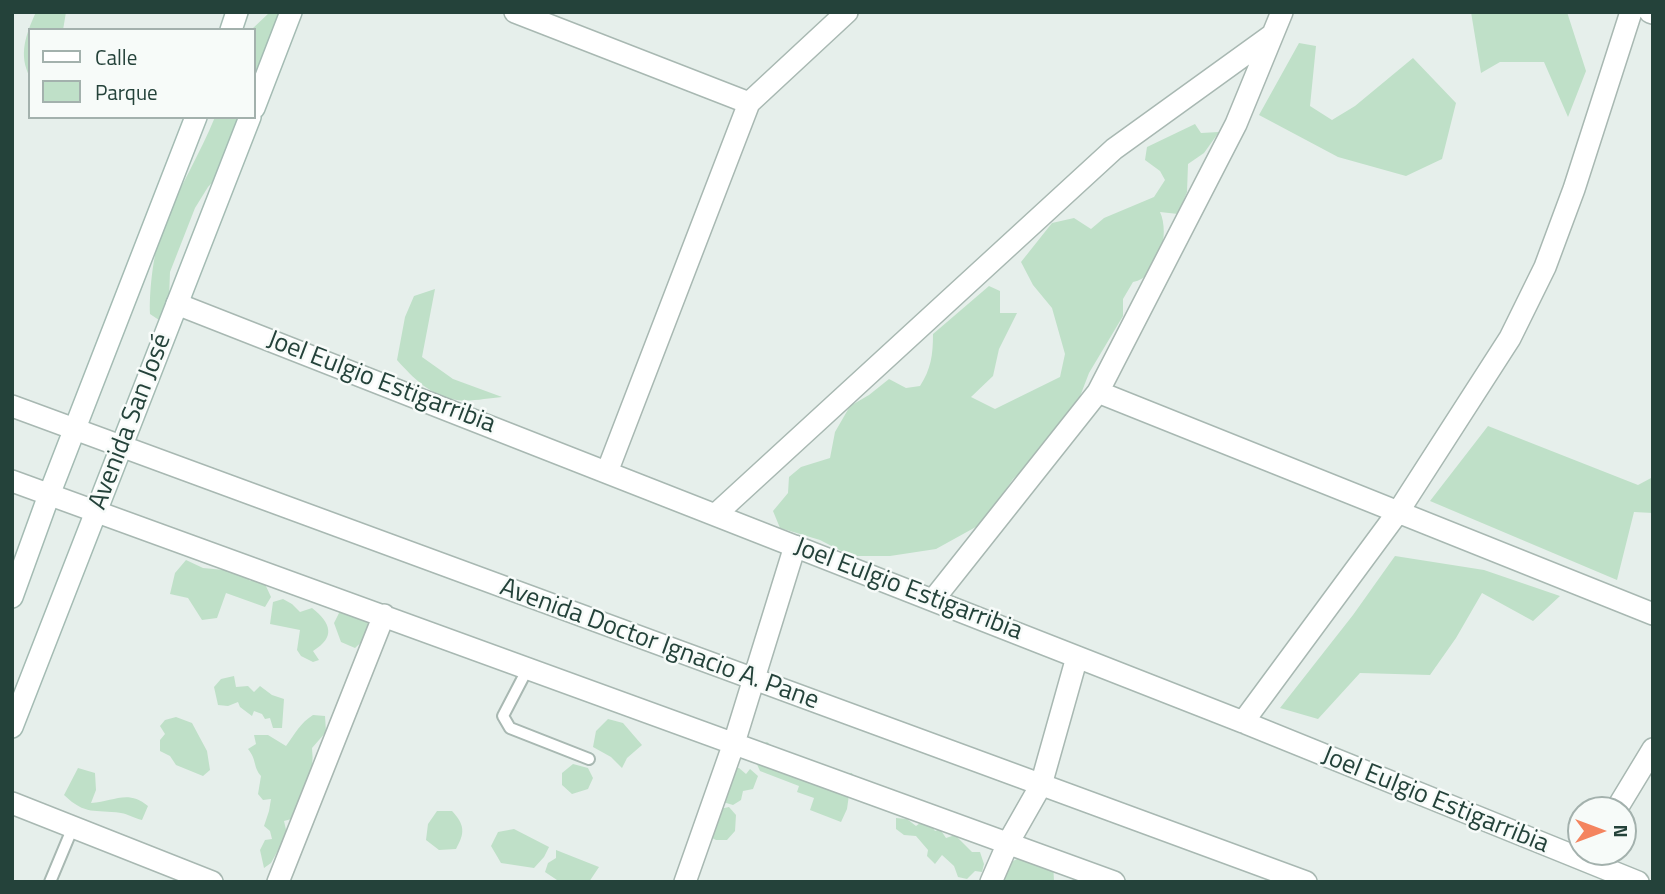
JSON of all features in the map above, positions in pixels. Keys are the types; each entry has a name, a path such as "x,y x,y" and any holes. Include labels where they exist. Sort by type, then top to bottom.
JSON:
{"street":[{"path":"256,103 291,12"},
{"path":"516,12 749,103"},
{"path":"607,472 749,103 847,12"},
{"path":"933,600 1098,391 1236,124 1282,12"},
{"path":"1243,722 1398,512 1510,338 1545,267 1574,189 1631,12"},
{"path":"715,515 1114,149 1272,35"},
{"name":"Avenida San José","path":"12,597 19,562 49,495 195,119"},
{"name":"Avenida San José","path":"12,727 249,119"},
{"name":"Joel Eulgio Estigarribia","path":"177,304 1567,849"},
{"path":"1098,391 1653,614"},
{"name":"Avenida Doctor Ignacio A. Pane","path":"12,406 1306,882"},
{"path":"12,481 1114,882"},
{"path":"685,882 734,743 795,546"},
{"path":"278,882 384,615"},
{"path":"991,882 1007,843 1041,785 1077,657"},
{"path":"1624,796 1653,749"},
{"path":"12,803 212,882"},
{"name":"Joel Eulgio Estigarribia","path":"1606,866 1638,882"}],"lane":[{"path":"528,668 503,716 510,728 589,759"},
{"path":"50,882 73,827"}],"green space":[{"path":"36,12 66,12 63,28 30,28"},
{"path":"270,12 287,12 256,96 256,28 253,28"},
{"path":"1471,12 1567,12 1586,71 1568,117 1544,62 1500,62 1481,73"},
{"path":"28,33 28,73 24,61"},
{"path":"1299,43 1316,46 1310,106 1332,120 1355,106 1413,58 1456,103 1442,159 1406,176 1338,157 1259,115"},
{"path":"214,119 249,119 240,153 208,187 195,208 170,272 165,324 150,314 151,281 157,244"},
{"path":"1195,124 1201,133 1219,132 1204,153 1188,164 1187,192 1178,214 1160,212 1164,232 1156,263 1150,272 1133,282 1123,299 1123,316 1089,373 1066,433 1013,479 983,523 936,549 890,556 851,556 820,540 780,528 773,511 788,493 789,477 801,467 830,458 835,432 850,406 889,379 906,388 920,386 931,362 933,334 989,286 1000,291 1000,313 1017,313 999,349 993,376 971,397 995,409 1060,377 1065,354 1052,308 1033,285 1021,262 1052,223 1074,218 1091,229 1104,218 1154,197 1165,180 1160,171 1145,160 1147,147"},
{"path":"435,289 422,357 453,379 502,397 468,401 439,395 424,386 397,360 405,317 414,296"},
{"path":"1488,426 1638,485 1653,477 1653,513 1634,512 1617,580 1430,501"},
{"path":"1395,556 1484,570 1560,596 1533,621 1482,593 1456,638 1430,675 1360,673 1318,719 1280,708 1353,615"},
{"path":"186,560 203,568 245,572 250,581 255,577 265,584 271,597 265,607 226,593 217,618 202,620 188,598 170,594 175,573"},
{"path":"283,599 300,612 312,608 327,625 328,635 313,651 319,660 313,662 301,656 297,650 300,630 270,624 273,602"},
{"path":"357,611 370,626 366,638 355,648 341,642 334,623 339,613"},
{"path":"234,676 236,687 248,686 254,692 260,686 272,695 284,699 282,728 273,728 270,718 265,719 262,714 254,711 252,716 240,707 238,702 228,706 218,705 214,687 221,679"},
{"path":"313,715 325,716 326,732 312,748 311,775 299,810 295,818 284,821 287,834 271,863 264,868 260,850 265,840 272,839 270,831 264,826 271,799 263,800 258,794 261,776 248,749 256,744 254,735 268,735 286,746 301,725"},
{"path":"176,717 192,723 207,751 210,770 203,776 176,765 170,756 160,751 160,740 165,734 160,726 165,720"},
{"path":"608,719 623,723 642,745 627,758 622,768 611,757 593,747 596,731"},
{"path":"767,742 779,751 836,775 852,773 858,788 849,795 841,822 810,810 814,798 797,792 799,786 760,771 750,749"},
{"path":"573,764 588,768 593,778 588,789 572,794 562,785 562,773"},
{"path":"78,768 95,773 96,790 91,803 133,798 148,806 142,820 121,813 85,809 72,802 64,795"},
{"path":"730,768 739,768 746,774 750,769 758,776 753,789 743,791 741,800 733,805 723,802"},
{"path":"729,807 736,815 735,831 727,840 716,840 708,836 715,810"},
{"path":"437,811 452,811 461,825 462,834 456,849 439,850 426,840 428,824"},
{"path":"896,818 907,819 916,826 930,823 935,831 940,829 946,838 955,835 972,852 980,852 984,864 982,872 975,871 967,879 958,877 954,866 942,855 935,864 927,856 928,850 916,836 904,835 896,829"},
{"path":"514,829 549,847 534,868 501,863 491,846 498,832"},
{"path":"556,850 599,867 589,882 560,882 545,872 548,863 556,858"},
{"path":"1031,852 1053,859 1054,882 1005,882 1005,865"}]}
